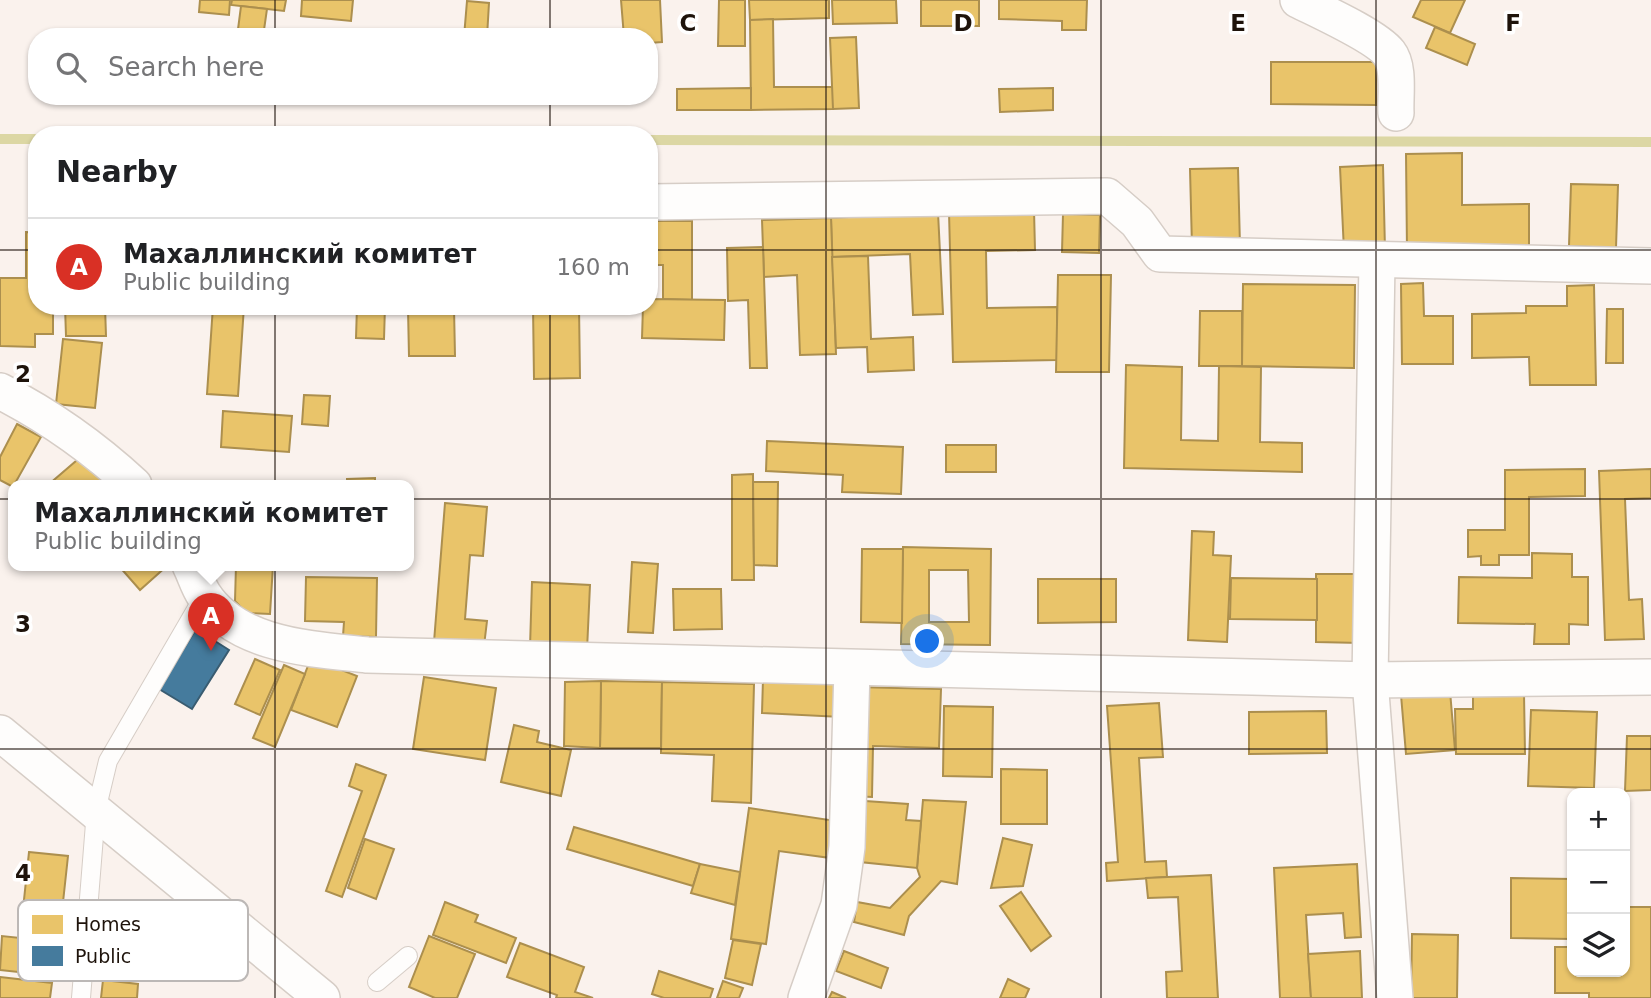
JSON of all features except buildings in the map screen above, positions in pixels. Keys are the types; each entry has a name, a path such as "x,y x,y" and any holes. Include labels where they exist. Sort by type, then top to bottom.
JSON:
{"street":[{"path":"1298,0 1377,43 1390,54 1394,66 1396,113"},
{"path":"658,202 1107,196 1137,222 1160,254 1651,266"},
{"path":"1377,261 1370,680 1395,998"},
{"path":"0,391 27,404 101,455 128,480"},
{"path":"197,581 238,628 298,647 367,655 1370,680 1651,677"},
{"path":"806,998 839,905 847,847 852,669"},
{"path":"0,733 204,900"},
{"path":"248,937 322,998"}],"lane":[{"path":"89,900 96,811 108,761 197,581"},
{"path":"377,982 408,956"}],"waterway":[{"path":"0,139 28,139"},
{"path":"658,140 1651,142"}],"place":[{"name":"Махаллинский комитет","path":"211,651"}]}
